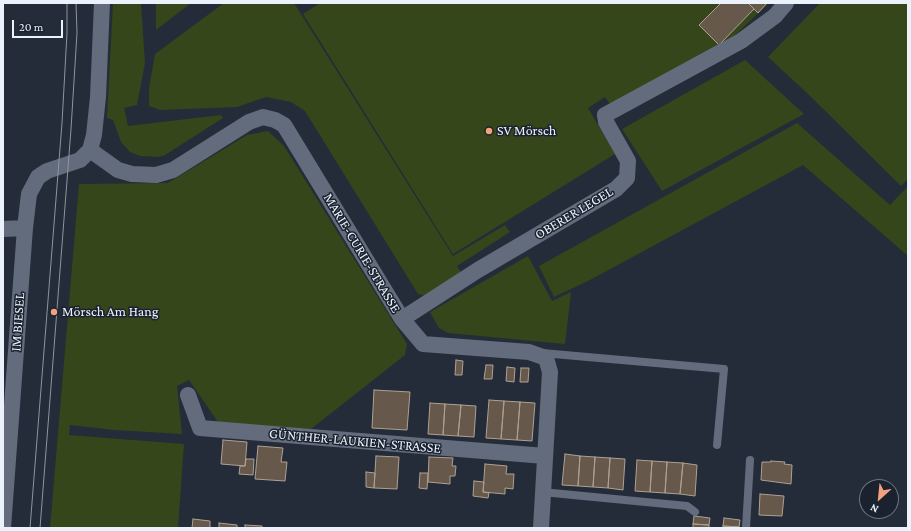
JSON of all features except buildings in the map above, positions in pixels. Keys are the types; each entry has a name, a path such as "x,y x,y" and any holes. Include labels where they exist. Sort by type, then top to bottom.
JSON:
{"street":[{"path":"90,150 94,135 98,96 102,3"},
{"name":"OBERER LEGEL","path":"402,319 478,270 616,189 627,178 628,161 606,122 605,115 741,40 775,16 786,3"},
{"name":"MARIE-CURIE-STRASSE","path":"90,150 118,170 132,174 156,175 173,170 249,122 263,118 275,120 284,126 402,319 423,344 529,352 546,358 550,372 540,528"},
{"name":"IM BIESEL","path":"3,528 25,228 29,194 38,177 47,172 80,160 90,150"},
{"path":"3,228 25,228"},
{"name":"GÜNTHER-LAUKIEN-STRASSE","path":"188,395 200,428 545,456"}],"lane":[{"path":"529,352 724,369 717,445"},
{"path":"746,528 750,460"},
{"path":"542,492 688,506 695,512"}],"green space":[{"path":"113,3 141,3 145,63 137,105 124,108 128,126 221,115 223,118 165,155 159,157 140,156 130,152 121,142 113,120 107,118"},
{"path":"156,3 191,3 156,30"},
{"path":"224,3 294,3 453,256 505,225 510,232 457,266 463,275 426,296 418,294 305,111 291,102 266,97 237,107 160,110 149,106 149,88 155,54"},
{"name":"SV Mörsch","path":"320,3 769,3 730,40 610,104 605,97 588,108 615,154 453,254 303,14"},
{"path":"820,3 908,3 908,179 901,186 807,93 768,57"},
{"path":"745,60 804,114 662,191 622,129"},
{"path":"797,123 890,205 908,186 908,256 803,165 590,280 554,297 539,266"},
{"path":"268,131 284,146 407,344 405,355 311,429 218,422 189,380 177,386 182,434 114,430 70,425 69,435 184,444 178,528 50,528 79,184 168,183 247,135"},
{"path":"528,256 552,301 571,292 565,344 448,333 439,328 430,312"}],"tram line":[{"path":"30,528 62,123 67,33 67,3"},
{"path":"40,528 71,129 77,33 76,3"}],"place":[{"name":"SV Mörsch","path":"489,131"},
{"name":"Mörsch Am Hang","path":"54,312"}]}
